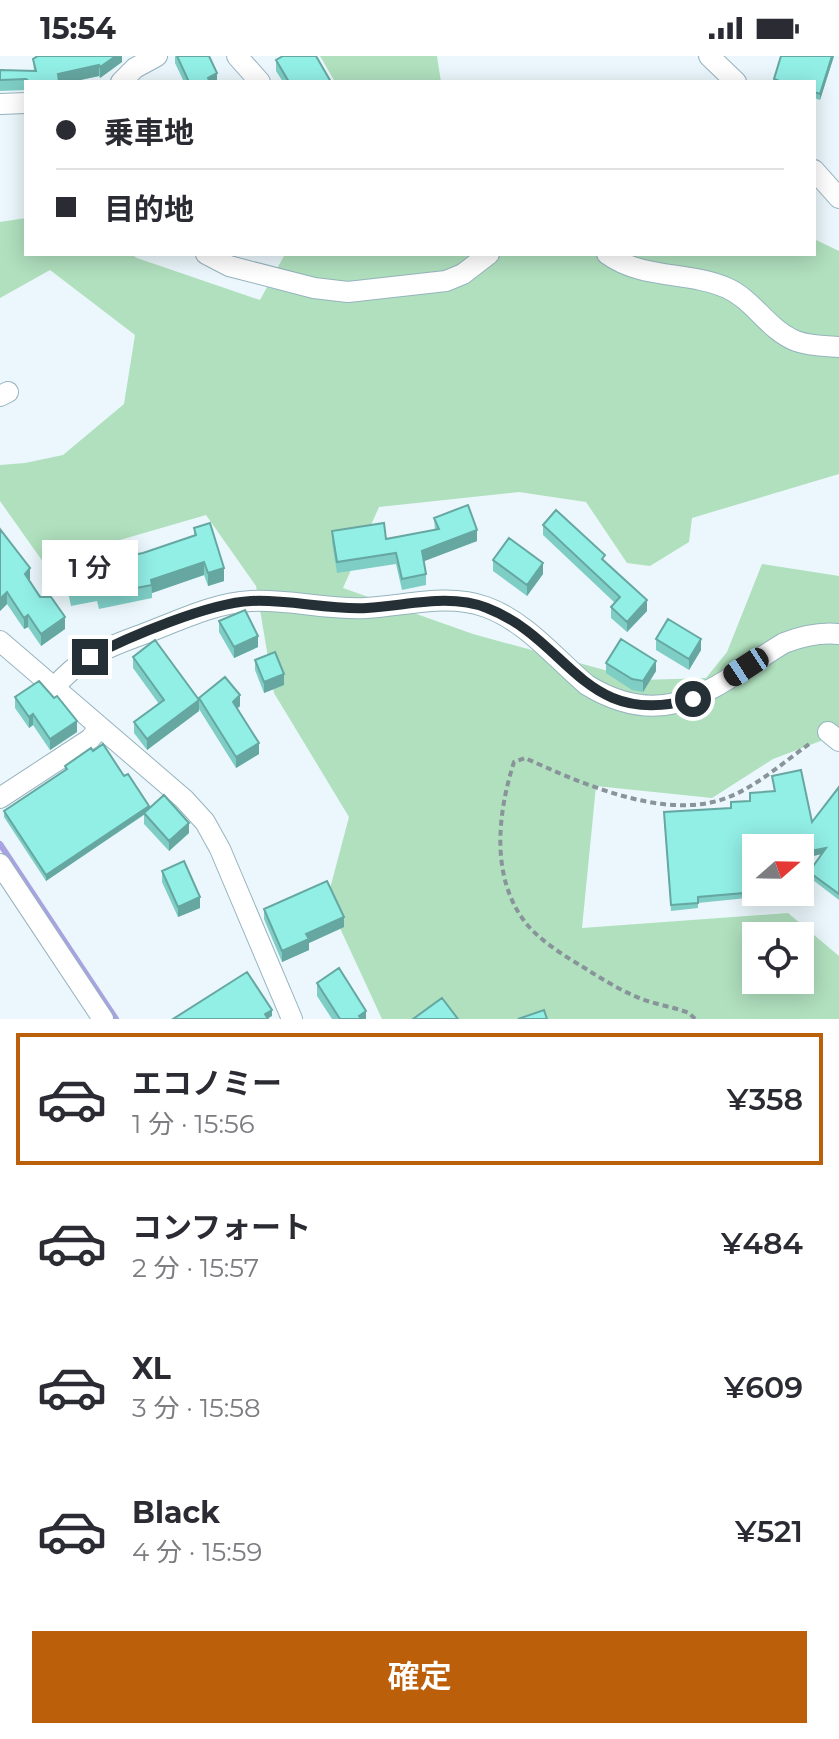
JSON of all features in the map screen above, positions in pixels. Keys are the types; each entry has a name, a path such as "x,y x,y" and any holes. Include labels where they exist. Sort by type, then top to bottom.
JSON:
{"street":[{"path":"123,80 142,62 157,56"},
{"path":"237,56 258,80"},
{"path":"709,56 734,80"},
{"path":"0,104 24,103"},
{"path":"816,172 839,198"},
{"path":"210,256 229,266 314,288 348,292 446,281 463,274 486,256"},
{"path":"611,256 642,271 711,282 727,288 755,307 781,333 796,341 839,347"},
{"path":"54,688 64,676 109,648 206,610 251,601 330,608 370,608 434,600 483,606 527,630 587,685 615,699 646,706 693,699 799,637 839,634"},
{"path":"0,641 184,799 205,822 220,849 292,1019"},
{"path":"0,798 90,739 100,727"},
{"path":"0,864 103,1019"}],"path":[{"path":"695,1019 689,1013 643,1000 606,982 571,960 526,923 510,893 500,840 501,812 514,762 525,758 605,790 683,807 715,802 745,789 833,737"}],"green space":[{"path":"320,56 437,56 441,80 334,80"},
{"path":"24,218 24,256 134,256 260,300 284,256 816,256 816,240 839,251 839,474 692,518 689,542 650,566 627,563 586,502 519,492 379,507 343,588 473,634 641,680 706,678 727,652 762,564 839,576 839,734 773,759 712,798 596,786 582,928 788,913 799,922 742,922 742,994 814,994 814,935 839,956 839,1019 382,1019 327,900 349,817 274,693 256,586 206,515 89,549 48,569 0,501 0,465 63,455 124,404 135,335 50,270 0,298 0,222"}],"building":[{"path":"38,56 116,56 100,67 58,74 59,80 0,80 0,70 36,71 33,59"},
{"path":"177,56 209,56 217,73 209,80 188,80"},
{"path":"283,56 316,56 330,80 288,80 276,60"},
{"path":"781,56 832,56 820,94 816,93 816,80 774,79"},
{"path":"468,505 477,530 422,551 426,574 402,579 396,553 337,562 332,531 384,523 386,539 439,529 434,518"},
{"path":"556,510 605,555 602,559 647,600 627,622 611,607 620,597 543,525"},
{"path":"210,523 224,568 208,573 204,562 151,580 152,585 99,595 97,588 71,593 66,568 143,553 196,535 194,528"},
{"path":"0,529 30,568 25,574 40,597 51,597 65,617 41,634 28,615 24,618 7,592 0,599"},
{"path":"509,538 543,563 527,585 493,560"},
{"path":"245,610 258,636 234,647 219,621"},
{"path":"668,619 701,639 689,659 656,639"},
{"path":"621,639 656,661 643,681 632,679 606,663"},
{"path":"155,640 199,700 147,739 134,722 164,700 133,657"},
{"path":"275,652 284,674 264,682 255,660"},
{"path":"225,677 240,695 233,702 259,743 236,757 199,698"},
{"path":"39,681 54,698 57,696 77,721 50,739 33,714 29,717 15,697"},
{"path":"103,744 149,806 46,875 4,811 67,769 65,766 91,748 93,751"},
{"path":"801,770 812,822 839,787 839,894 814,876 814,865 826,848 814,850 814,834 742,834 742,893 698,897 698,903 671,905 664,812 731,808 731,802 750,801 750,793 775,791 772,776"},
{"path":"164,795 189,823 169,841 144,813"},
{"path":"184,861 200,897 178,907 162,871"},
{"path":"327,881 344,917 306,934 309,939 282,951 264,909"},
{"path":"339,968 366,1011 359,1016 361,1019 340,1019 317,983"},
{"path":"247,972 272,1010 265,1014 268,1019 173,1019"},
{"path":"442,998 458,1019 413,1019"},
{"path":"544,1010 547,1019 518,1019"}],"waterway":[{"path":"0,844 116,1019"}],"route":[{"path":"90,657 206,610 235,602 266,601 350,608 451,600 483,606 513,620 587,685 615,699 631,704 662,706 693,699"}]}
